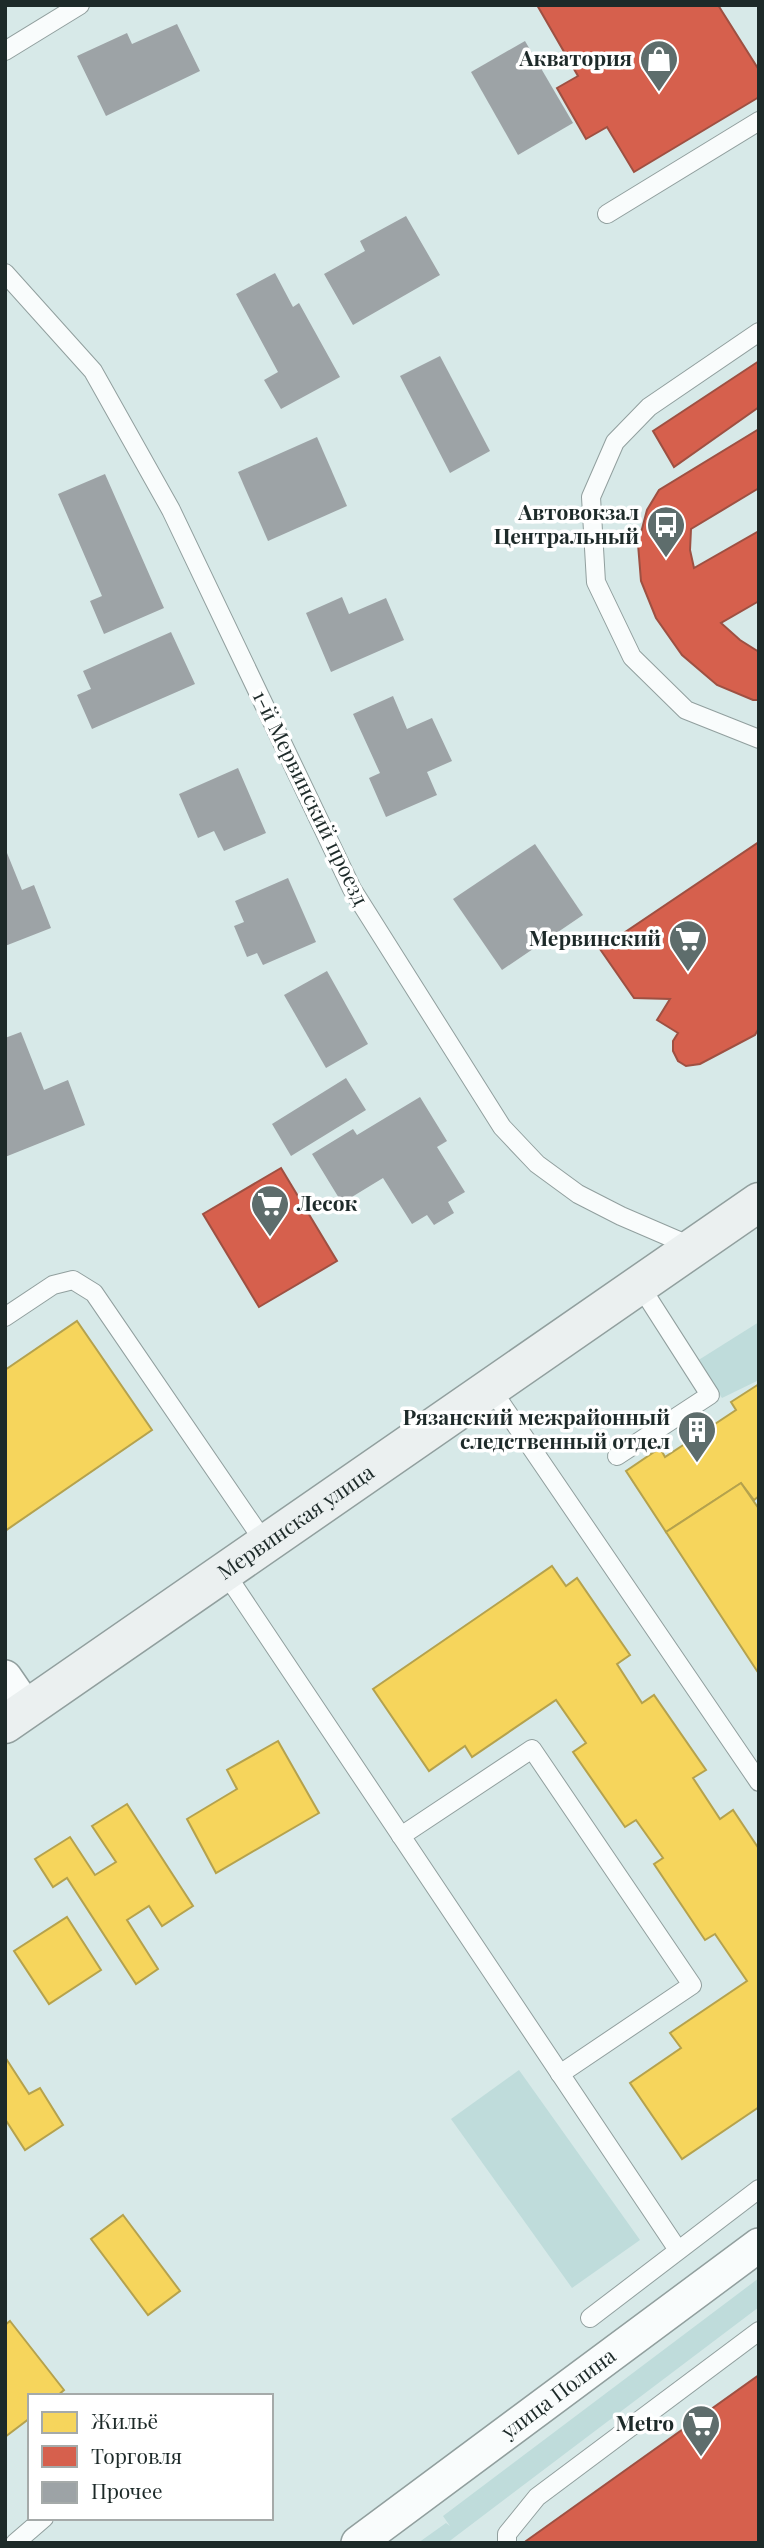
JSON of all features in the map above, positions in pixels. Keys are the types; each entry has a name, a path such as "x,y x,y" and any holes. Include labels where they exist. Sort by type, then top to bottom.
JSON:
{"street":[{"name":"Мервинская улица","path":"16,1716 759,1202"},
{"path":"5,1677 16,1716"},
{"name":"улица Полина","path":"358,2543 759,2245"}],"lane":[{"path":"5,51 80,5"},
{"path":"607,214 759,121"},
{"name":"1-й Мервинский проезд","path":"5,274 93,371 171,510 352,889 502,1127 537,1164 578,1194 693,1247"},
{"path":"759,332 649,407 615,442 591,496 596,582 632,657 686,710 759,739"},
{"path":"5,1317 53,1285 74,1280 94,1293 265,1543"},
{"path":"617,1456 710,1395 639,1284"},
{"path":"490,1387 759,1782"},
{"path":"224,1571 678,2250"},
{"path":"401,1836 532,1749 692,1985 560,2074"},
{"path":"590,2318 759,2189"},
{"path":"507,2543 507,2534 537,2497 759,2332"},
{"path":"15,2543 42,2520"}],"shaded area":[{"path":"759,1322 759,1380 722,1398 697,1361"},
{"path":"519,2070 640,2240 572,2288 451,2119"},
{"path":"759,2278 759,2307 447,2543 418,2543 446,2523 450,2526 443,2516"}],"building: Жильё":[{"path":"77,1321 152,1430 5,1531 5,1370"},
{"name":"Рязанский межрайонный следственный отдел","path":"759,1384 759,1496 754,1500 741,1483 666,1532 626,1471 660,1448 665,1457 736,1410 731,1402"},
{"path":"741,1483 759,1509 759,1674 666,1532"},
{"path":"552,1566 566,1586 577,1578 630,1655 617,1664 642,1703 654,1695 706,1770 693,1778 720,1819 733,1810 759,1849 759,2107 682,2159 630,2083 681,2048 670,2033 747,1981 715,1934 705,1940 654,1864 663,1858 636,1820 625,1827 573,1752 586,1743 556,1700 472,1757 465,1746 429,1771 373,1689"},
{"path":"278,1741 319,1813 216,1873 187,1819 237,1789 227,1770"},
{"path":"127,1804 193,1906 162,1926 149,1906 127,1920 158,1969 136,1984 67,1878 53,1887 35,1859 70,1837 95,1875 116,1862 92,1826"},
{"path":"67,1917 101,1970 49,2004 14,1951"},
{"path":"5,2057 29,2094 40,2088 63,2125 25,2150 5,2119"},
{"path":"123,2215 180,2291 148,2315 91,2239"},
{"path":"10,2321 64,2390 59,2394 28,2394 28,2420 5,2437 5,2325"}],"building: Торговля":[{"name":"Акватория","path":"537,5 718,5 759,70 759,97 634,172 607,127 586,139 557,88 578,76"},
{"name":"Автовокзал Центральный","path":"759,361 759,407 674,467 653,431"},
{"name":"Автовокзал Центральный","path":"759,429 759,488 691,529 690,550 694,568 759,531 759,601 721,623 759,652 759,700 753,700 717,685 682,655 656,618 641,581 638,544 647,510 659,490"},
{"name":"Мервинский","path":"759,842 759,1028 755,1035 700,1064 686,1066 678,1061 673,1051 673,1041 678,1033 657,1020 670,999 634,998 600,949"},
{"name":"Лесок","path":"281,1168 337,1261 259,1307 203,1214"},
{"name":"Metro","path":"759,2375 759,2543 527,2543 526,2541"}],"building: Прочее":[{"path":"177,24 200,71 106,116 77,56 127,33 132,44"},
{"path":"525,41 573,123 518,155 471,72"},
{"path":"406,216 440,275 353,325 324,274 365,251 360,241"},
{"path":"275,273 293,307 299,303 340,377 281,409 264,380 278,372 236,294"},
{"path":"440,356 490,451 450,473 400,376"},
{"path":"317,437 347,506 268,541 238,472"},
{"path":"105,474 164,608 104,634 90,601 102,596 58,494"},
{"path":"342,597 349,614 386,598 404,640 331,672 306,613"},
{"path":"171,632 195,684 92,729 77,695 91,689 83,671"},
{"path":"393,696 407,729 432,718 452,761 427,772 437,795 386,817 369,778 380,773 353,714"},
{"path":"238,768 266,833 224,851 214,831 198,838 179,794"},
{"path":"535,844 583,915 502,970 453,899"},
{"path":"5,848 22,890 34,885 51,928 5,946"},
{"path":"288,878 316,942 263,965 257,953 247,957 234,926 244,922 235,901"},
{"path":"327,971 368,1044 326,1068 284,995"},
{"path":"21,1032 44,1090 68,1080 85,1125 5,1157 5,1038"},
{"path":"346,1078 366,1110 291,1156 272,1124"},
{"path":"420,1097 447,1141 437,1147 465,1192 448,1202 454,1213 434,1225 427,1215 412,1224 383,1178 342,1203 312,1154 353,1129 357,1135"}],"place":[{"name":"Акватория","path":"659,93"},
{"name":"Автовокзал Центральный","path":"666,559"},
{"name":"Мервинский","path":"688,973"},
{"name":"Лесок","path":"270,1238"},
{"name":"Рязанский межрайонный следственный отдел","path":"697,1464"},
{"name":"Metro","path":"701,2458"}]}
